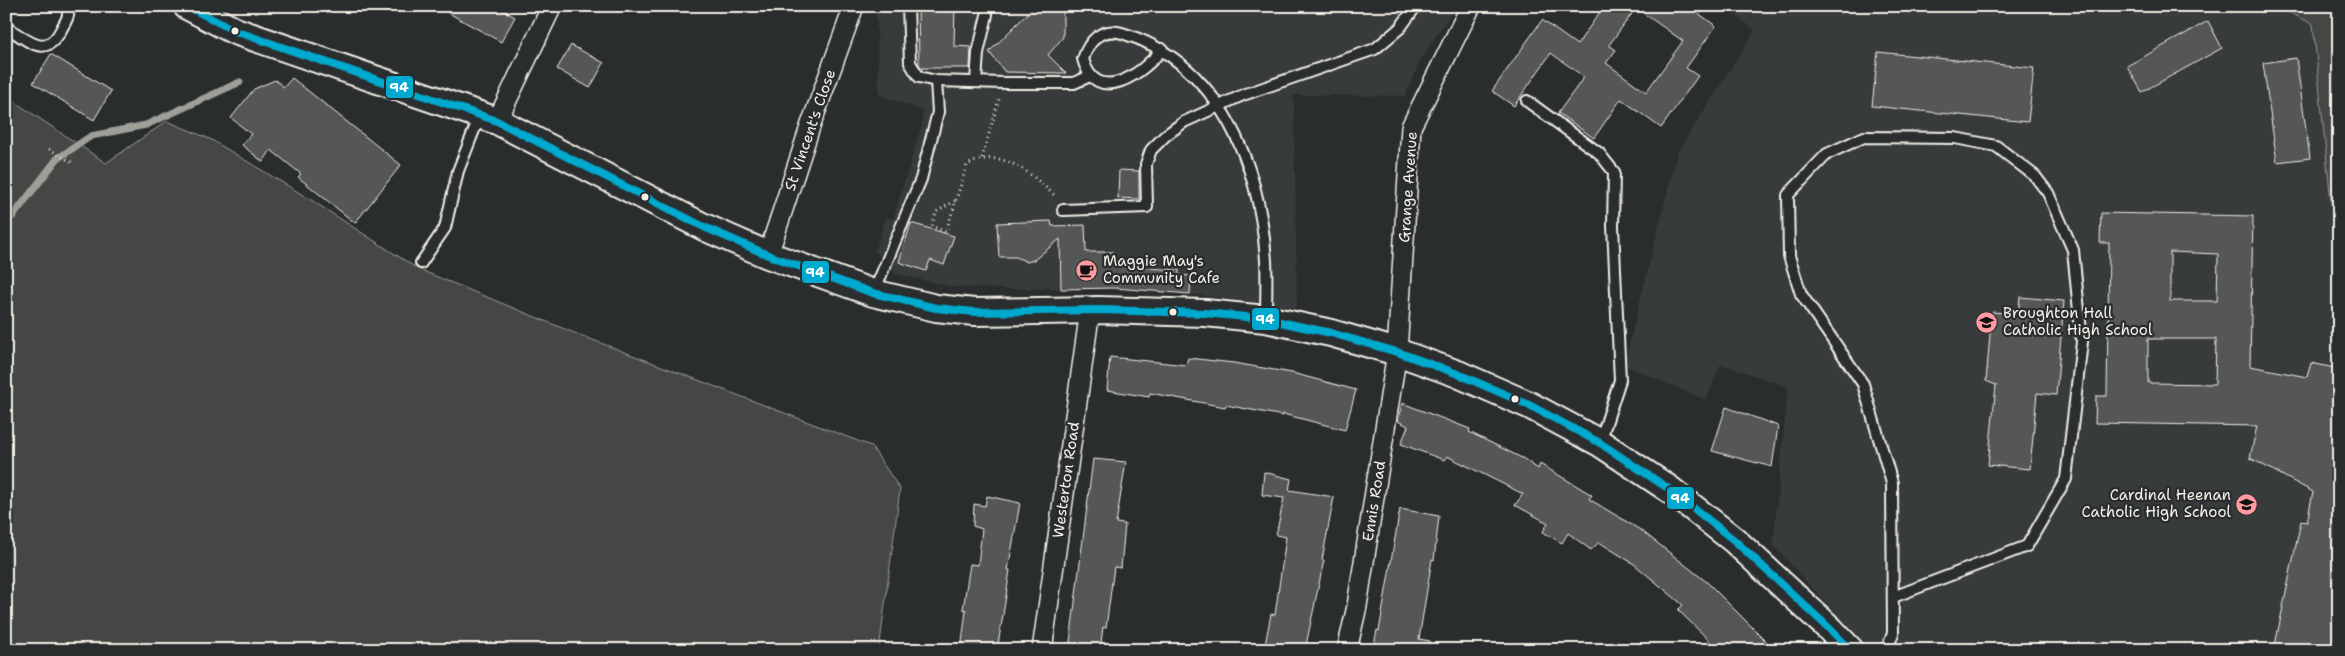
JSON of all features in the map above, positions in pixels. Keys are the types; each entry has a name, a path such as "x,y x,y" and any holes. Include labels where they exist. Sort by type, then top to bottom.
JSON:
{"street":[{"path":"187,6 235,31 488,118 704,227 768,255 873,292 936,308 974,312 1090,310 1205,313 1266,319 1331,333 1397,352 1458,374 1529,405 1600,443 1669,489 1734,540 1830,628 1850,650"},
{"path":"488,118 552,6"},
{"name":"St Vincent's Close","path":"768,255 810,127 854,6"},
{"name":"Grange Avenue","path":"1397,352 1411,127 1471,6"},
{"name":"Westerton Road","path":"1042,650 1090,310"},
{"name":"Ennis Road","path":"1347,650 1357,606 1397,352"}],"lane":[{"path":"6,26 36,45 43,47 50,45 58,38 68,16 68,6"},
{"path":"908,6 910,63 920,77 936,81 1074,83 1090,76"},
{"path":"1062,210 1147,207 1146,164 1151,150 1166,135 1184,122 1219,105 1375,49 1400,28 1416,6"},
{"path":"976,82 978,53 987,15"},
{"path":"1162,49 1154,60 1143,69 1115,82 1106,84 1096,82 1090,76 1084,59 1092,40 1102,33 1119,32 1146,40 1162,49 1184,64 1219,105 1231,124 1253,180 1266,261 1266,319"},
{"path":"873,292 922,179 938,112 936,81"},
{"path":"1527,101 1599,152 1614,172 1613,226 1620,380 1600,443"},
{"path":"421,263 444,228 458,171 488,118"},
{"path":"1887,650 1893,633 1892,483 1863,384 1801,294 1789,256 1788,195 1827,154 1864,137 1955,138 1996,146 2035,176 2048,193 2073,250 2082,342 2066,479 2027,546 1893,597"}],"path":[{"path":"982,158 1004,83"},
{"path":"49,149 73,164"},
{"path":"955,201 936,212 932,226 946,232 967,165 982,158 1004,160 1016,164 1056,198 1062,210"}],"shaded area":[{"path":"876,6 1456,6 1420,61 1405,96 1294,95 1297,308 1190,294 1114,288 1006,289 953,287 895,274 875,251 886,217 893,219 922,124 923,111 879,95"},
{"name":"Broughton Hall Catholic High School","path":"1723,6 2276,6 2313,24 2339,282 2339,650 1869,650 1773,545 1788,387 1721,364 1706,400 1624,365 1677,153 1755,30"},
{"path":"2276,6 2339,6 2339,282 2313,24"},
{"path":"6,96 106,163 167,121 210,139 308,198 418,269 572,332 871,446 900,489 879,650 6,650"}],"building":[{"path":"436,6 496,6 515,17 501,42"},
{"path":"918,6 955,6 954,46 971,47 970,68 921,68 919,64"},
{"path":"1035,6 1063,6 1063,37 1048,55 1066,73 1005,72 989,52"},
{"path":"1604,6 1688,6 1716,26 1686,68 1698,76 1661,128 1621,99 1594,138 1558,113 1584,77 1551,53 1514,106 1492,91 1542,20 1577,45","holes":["1636,8 1683,41 1646,92 1606,63 1616,50 1609,45"]},
{"path":"2208,21 2222,48 2142,92 2127,66"},
{"path":"571,45 604,63 590,88 557,69"},
{"path":"1878,52 2034,68 2028,122 1872,106"},
{"path":"51,54 111,91 94,120 33,83"},
{"path":"2296,58 2310,158 2277,162 2263,63"},
{"path":"292,78 401,165 355,223 298,177 301,174 271,150 263,162 242,145 251,134 231,118 254,89 275,80 284,87"},
{"path":"1119,170 1139,171 1139,199 1118,198"},
{"path":"2101,213 2253,216 2250,366 2307,377 2311,363 2339,369 2339,650 2274,650 2301,521 2307,522 2313,492 2250,458 2257,426 2095,423 2096,396 2107,396 2109,243 2100,243","holes":["2170,252 2218,254 2217,301 2170,301","2148,339 2216,339 2215,384 2148,383"]},
{"path":"1051,221 1052,226 1085,225 1086,252 1113,252 1114,266 1179,270 1179,275 1191,276 1190,294 1115,288 1061,289 1060,239 1034,260 1027,262 1016,257 999,257 997,223"},
{"path":"911,223 954,236 944,265 930,260 926,271 899,262"},
{"path":"2020,297 2064,301 2056,395 2037,393 2030,469 1988,465 1996,385 1986,381 1992,312 2018,314"},
{"path":"1110,357 1186,365 1188,358 1234,363 1292,373 1356,390 1345,430 1283,414 1283,416 1226,405 1225,407 1150,393 1149,397 1107,390"},
{"path":"1402,403 1470,429 1469,432 1524,459 1538,469 1540,464 1592,495 1589,499 1642,531 1708,583 1775,650 1719,650 1678,610 1683,605 1634,564 1599,542 1591,550 1568,533 1562,543 1543,532 1548,523 1515,505 1523,494 1447,456 1444,460 1401,444 1408,426 1398,421"},
{"path":"1726,407 1778,426 1772,467 1712,451"},
{"path":"1093,459 1126,462 1116,523 1125,524 1121,568 1114,567 1106,628 1103,627 1100,650 1069,650"},
{"path":"1264,472 1291,479 1289,490 1334,497 1322,560 1324,560 1305,650 1264,650 1271,614 1275,615 1286,537 1276,535 1284,498 1262,495"},
{"path":"987,496 1020,503 1008,570 1010,570 1003,615 997,650 961,650 966,610 963,609 970,564 978,565 982,529 973,526 974,504 985,506"},
{"path":"1400,509 1439,516 1434,560 1432,559 1419,639 1430,641 1429,650 1373,650 1377,630 1379,631"}],"waterway":[{"path":"6,221 13,216 57,159 91,136 146,125 240,82"}],"transit line":[{"name":"94","path":"187,6 235,31 497,121 704,227 768,255 873,293 936,308 974,312 1099,310 1205,313 1266,319 1331,333 1397,352 1458,374 1529,405 1600,443 1669,489 1734,540 1850,650"}],"place":[{"name":"Maggie May's Community Cafe","path":"1087,270"},
{"name":"Broughton Hall Catholic High School","path":"1987,322"},
{"name":"Cardinal Heenan Catholic High School","path":"2247,504"}]}
